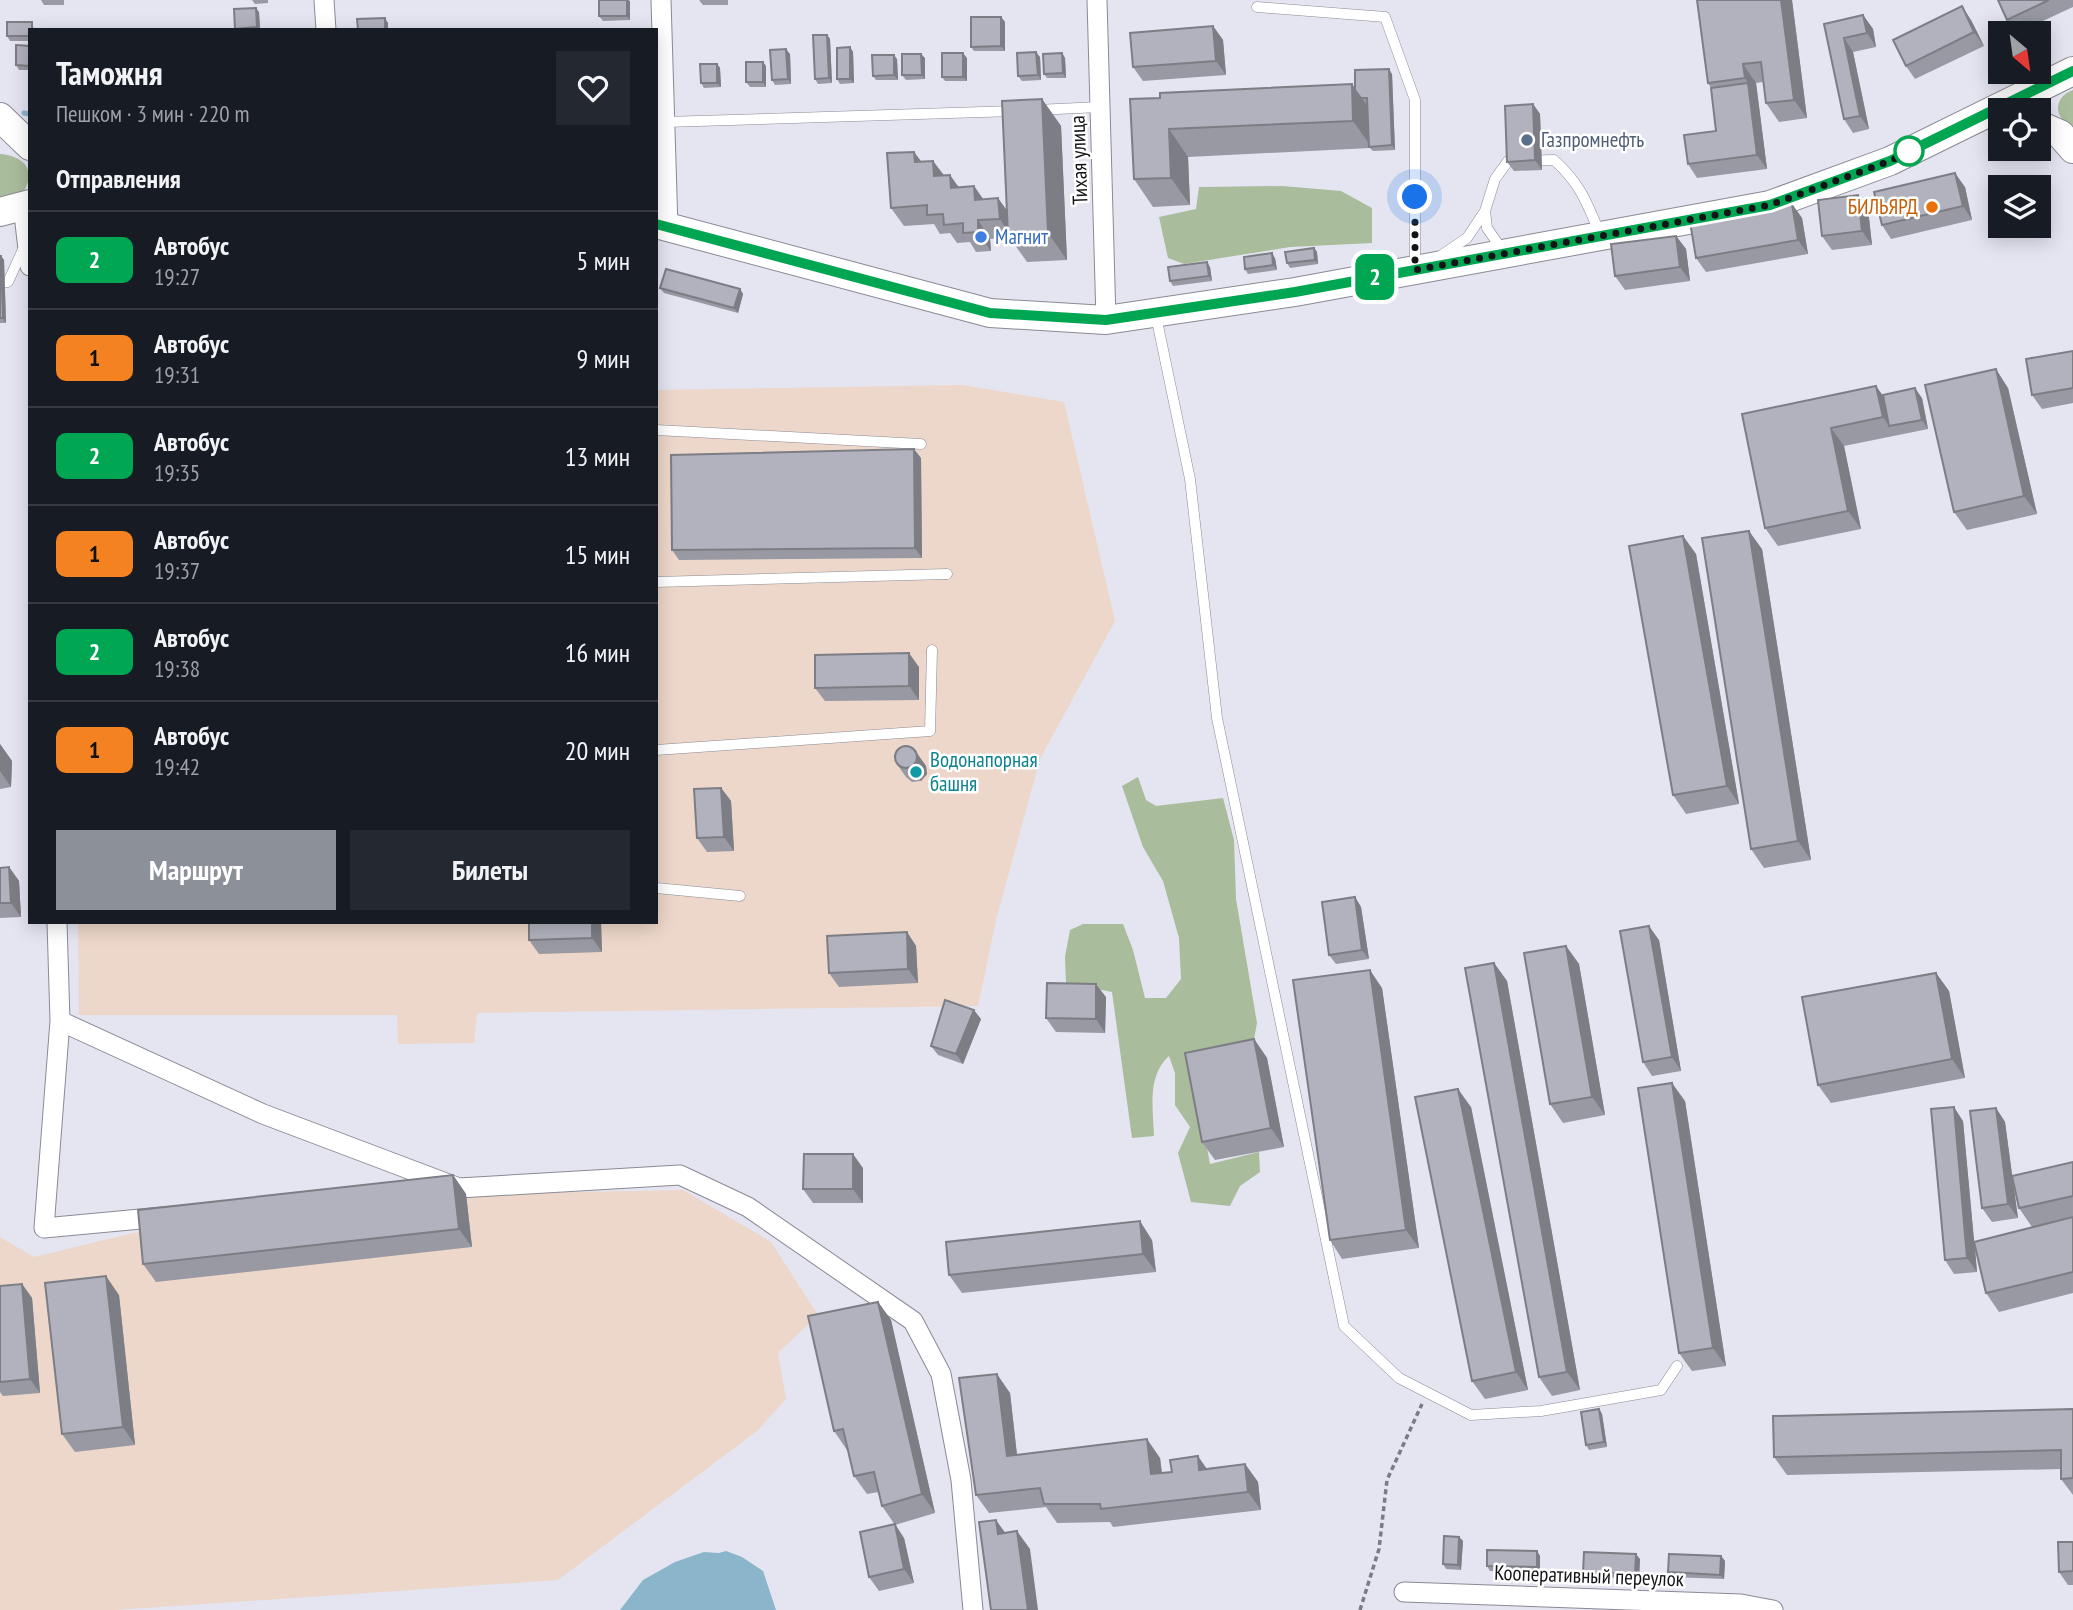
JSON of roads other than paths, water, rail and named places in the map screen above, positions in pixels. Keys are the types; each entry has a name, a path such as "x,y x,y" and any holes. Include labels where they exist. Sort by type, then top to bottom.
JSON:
{"street":[{"path":"324,0 326,28"},
{"path":"661,0 665,122 662,226 990,313 1106,320 1295,292 1770,205 1890,161 1988,116"},
{"name":"Тихая улица","path":"1097,0 1106,320"},
{"path":"2023,98 2073,71"},
{"path":"0,117 20,140"},
{"path":"2051,130 2060,134 2073,149"},
{"path":"21,206 28,249"},
{"path":"57,924 60,1021 44,1228 182,1215"},
{"path":"60,1021 263,1114 459,1188"},
{"path":"418,1192 680,1175 748,1207 913,1321 941,1374 961,1480 973,1610"},
{"name":"Кооперативный переулок","path":"1404,1592 1741,1604 1773,1610"}],"lane":[{"path":"1257,7 1385,17 1415,100 1421,269"},
{"path":"665,122 1100,107"},
{"path":"1421,269 1467,238 1485,211 1494,179 1508,161 1553,160 1572,176 1600,235"},
{"path":"1485,211 1487,228 1505,253"},
{"path":"0,283 8,282 27,240"},
{"path":"1155,313 1190,479 1217,718 1344,1326 1399,1378 1471,1415 1541,1410 1661,1391 1677,1366"},
{"path":"658,430 921,444"},
{"path":"658,582 947,574"},
{"path":"658,750 930,731 932,650"},
{"path":"658,888 740,896"}],"water":[{"path":"726,1551 742,1557 763,1571 776,1610 620,1610 643,1580 675,1562 704,1552"}],"waterway":[{"path":"24,113 28,114"}],"place":[{"name":"Газпромнефть","path":"1527,140"},
{"name":"БИЛЬЯРД","path":"1932,207"},
{"name":"Магнит","path":"981,237"},
{"name":"Водонапорная башня","path":"916,772"}]}
